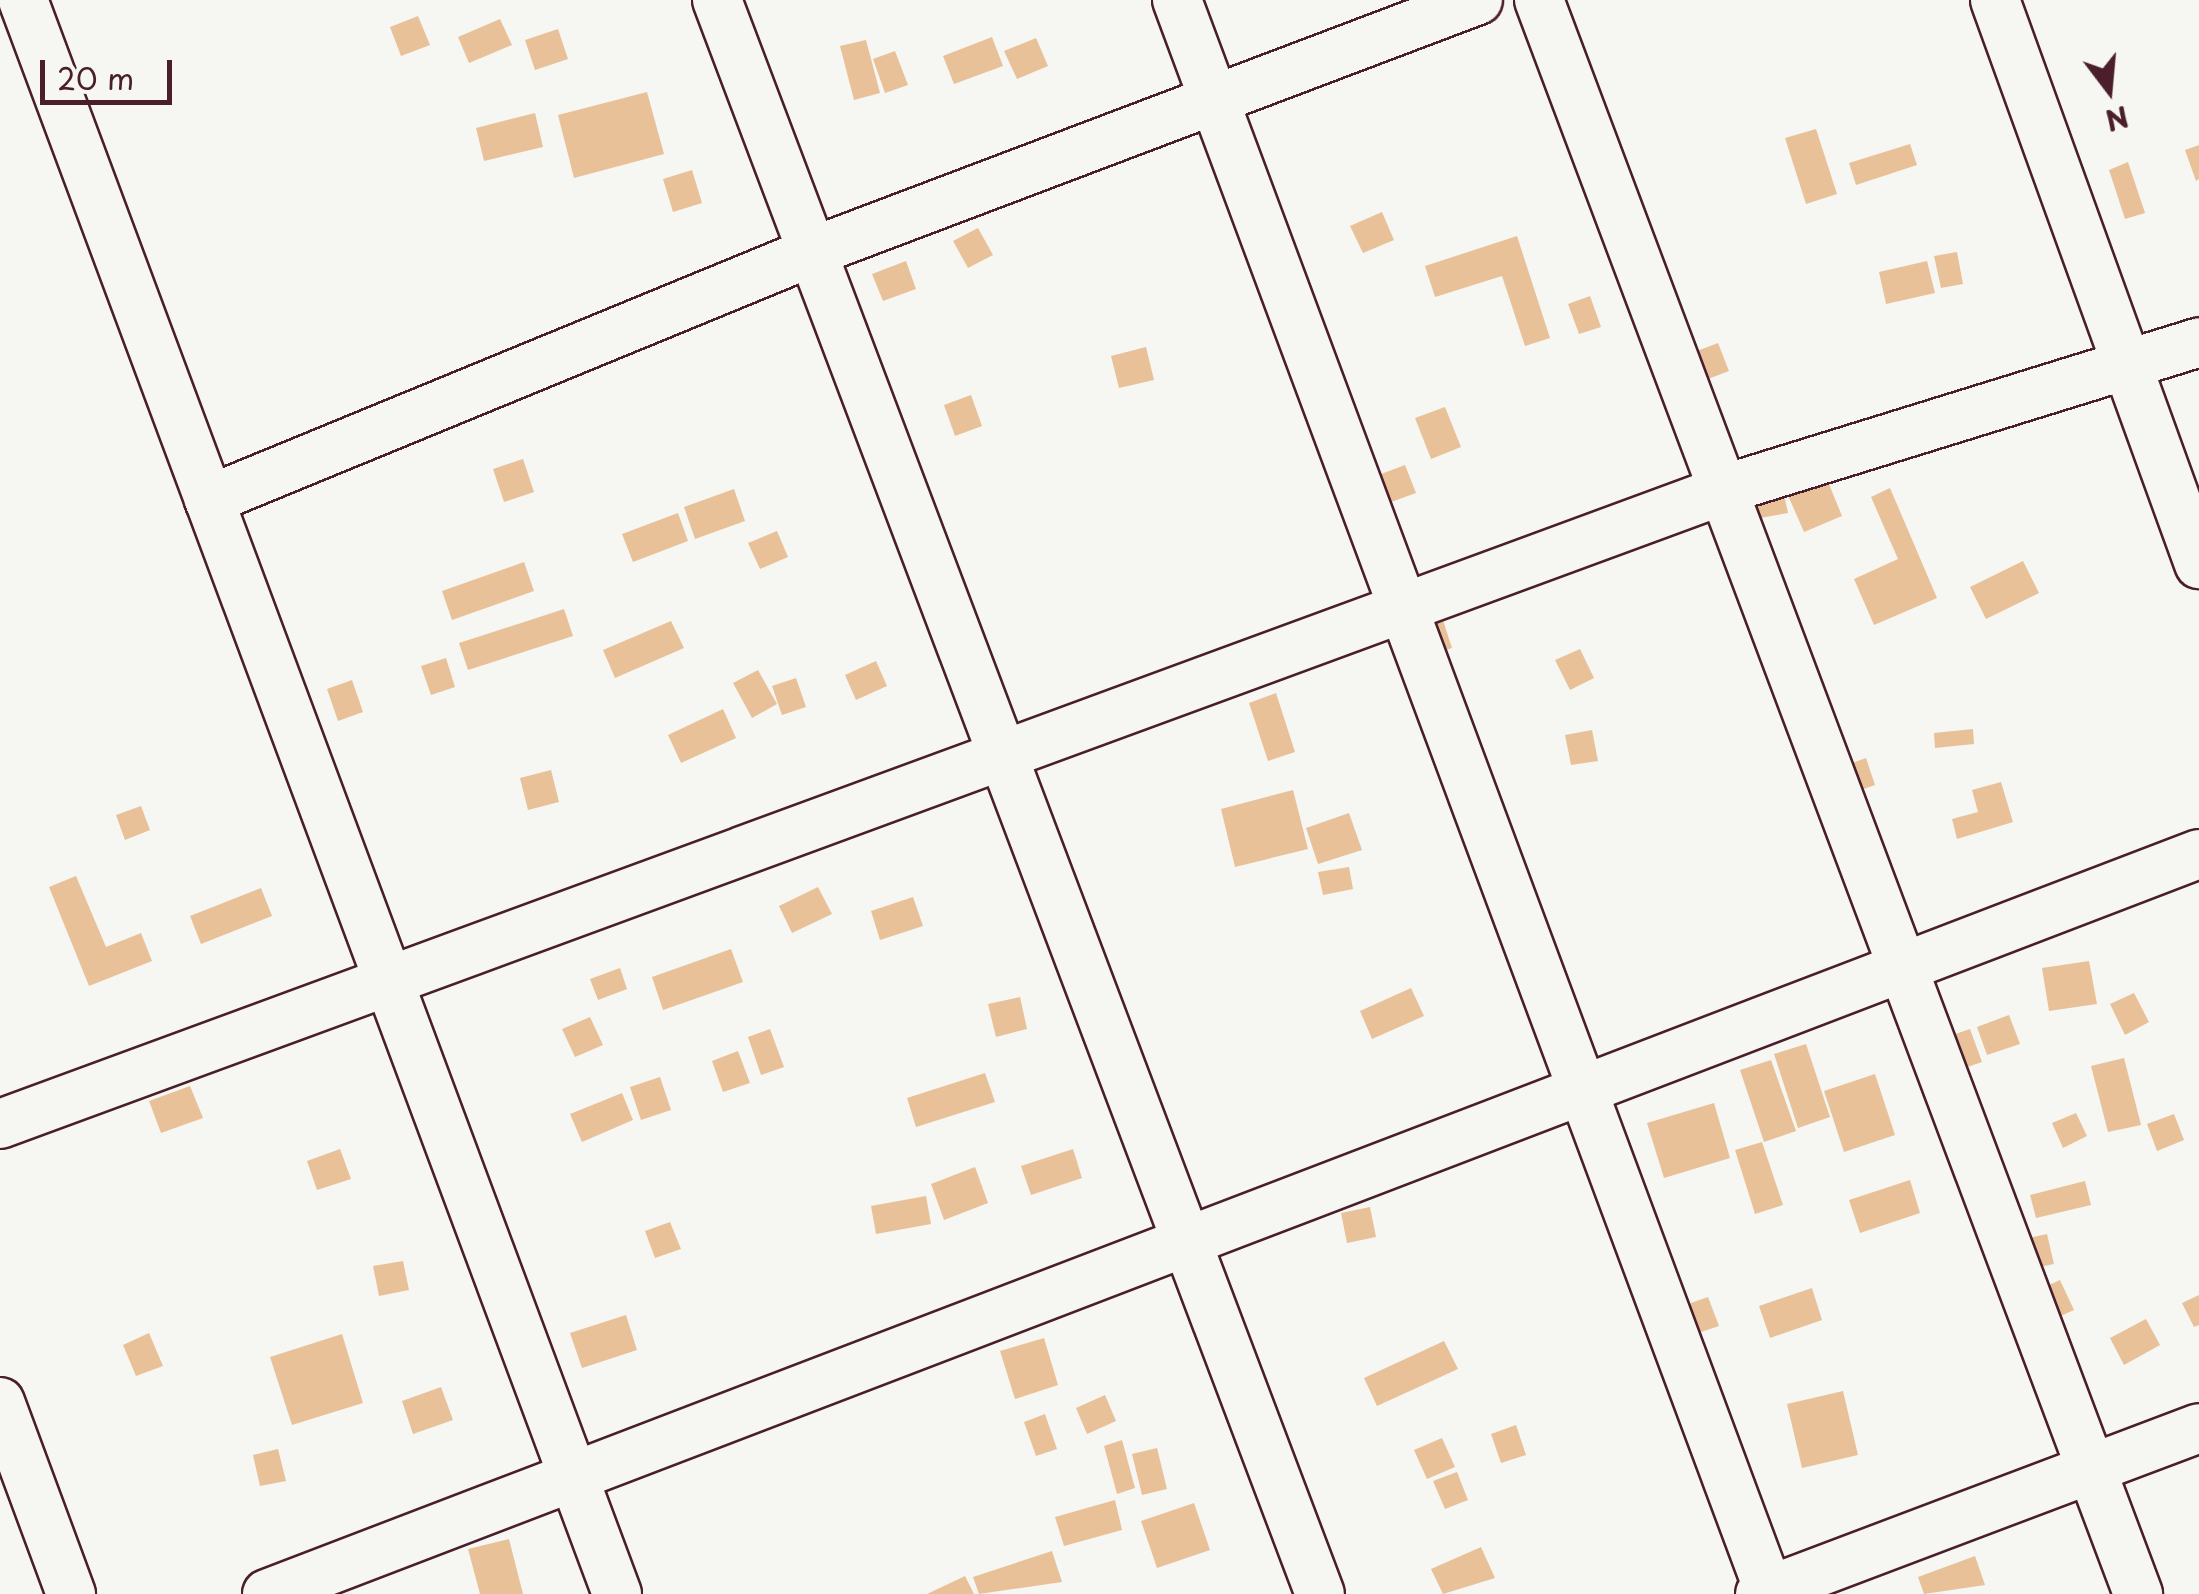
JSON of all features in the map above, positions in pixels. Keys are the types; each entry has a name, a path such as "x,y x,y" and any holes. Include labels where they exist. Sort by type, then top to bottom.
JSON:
{"street":[{"path":"717,0 1320,1594"},
{"path":"1177,0 1399,610 1584,1091 1766,1593 2199,1428"},
{"path":"209,500 812,252 1478,0"},
{"path":"1539,0 1718,492 2138,1594"},
{"path":"1995,0 2199,564"},
{"path":"38,4 209,500 617,1594"},
{"path":"0,1124 1718,492 2199,342"},
{"path":"267,1594 2199,854"},
{"path":"0,1402 71,1594"}],"building":[{"path":"418,16 430,45 401,56 390,27"},
{"path":"500,19 512,45 469,63 458,37"},
{"path":"558,29 568,59 535,70 525,40"},
{"path":"992,37 1003,66 954,84 943,56"},
{"path":"1036,38 1048,66 1017,79 1004,51"},
{"path":"866,40 880,93 854,100 840,46"},
{"path":"895,51 908,85 885,93 873,59"},
{"path":"647,92 664,154 574,178 558,115"},
{"path":"535,113 543,147 484,161 476,128"},
{"path":"1816,129 1837,194 1806,204 1785,138"},
{"path":"1910,144 1917,165 1856,185 1849,163"},
{"path":"2199,145 2199,179 2196,181 2185,150"},
{"path":"2128,162 2145,213 2125,219 2109,170"},
{"path":"692,170 702,203 673,212 663,179"},
{"path":"1382,212 1394,240 1363,253 1350,226"},
{"path":"978,228 993,255 968,268 953,241"},
{"path":"1517,236 1550,338 1525,346 1502,276 1435,297 1425,266"},
{"path":"1957,252 1963,284 1941,288 1934,256"},
{"path":"906,261 916,289 883,301 872,274"},
{"path":"1927,261 1935,293 1886,304 1879,272"},
{"path":"1590,296 1601,327 1579,334 1568,304"},
{"path":"1718,343 1729,371 1700,382 1689,354"},
{"path":"1146,347 1154,380 1119,388 1111,356"},
{"path":"971,395 982,426 955,436 944,405"},
{"path":"1445,407 1461,447 1431,459 1415,418"},
{"path":"523,459 534,492 504,502 493,469"},
{"path":"1405,465 1416,493 1383,505 1373,477"},
{"path":"1822,467 1842,516 1804,532 1783,484"},
{"path":"1890,488 1937,598 1874,625 1854,579 1898,559 1871,497"},
{"path":"734,489 745,521 695,539 684,507"},
{"path":"1783,490 1788,513 1737,522 1733,498"},
{"path":"678,513 688,541 633,562 622,534"},
{"path":"777,531 788,557 760,569 748,543"},
{"path":"2023,561 2039,593 1986,619 1970,587"},
{"path":"524,562 534,591 452,620 442,591"},
{"path":"564,609 573,636 468,670 459,643"},
{"path":"1441,614 1452,648 1425,657 1413,623"},
{"path":"671,621 684,648 615,678 603,650"},
{"path":"1580,649 1594,678 1570,690 1555,660"},
{"path":"446,658 455,687 431,695 421,666"},
{"path":"876,661 887,686 856,700 845,675"},
{"path":"758,670 777,704 752,718 733,683"},
{"path":"796,678 806,707 782,715 772,686"},
{"path":"352,680 363,712 338,721 327,689"},
{"path":"1276,693 1295,752 1268,761 1249,703"},
{"path":"723,709 736,738 681,763 668,735"},
{"path":"1973,729 1974,744 1935,748 1934,733"},
{"path":"1592,730 1598,761 1571,765 1565,735"},
{"path":"1866,758 1875,785 1850,794 1841,767"},
{"path":"551,770 559,802 528,810 520,778"},
{"path":"2001,782 2013,822 1957,839 1952,819 1978,812 1972,790"},
{"path":"1293,790 1308,849 1235,867 1221,809"},
{"path":"141,806 150,830 125,840 116,815"},
{"path":"1349,813 1362,850 1318,864 1306,828"},
{"path":"1349,867 1353,889 1323,895 1318,872"},
{"path":"76,876 106,947 141,933 152,961 89,986 49,887"},
{"path":"818,887 832,914 792,933 779,906"},
{"path":"261,888 272,916 201,944 190,916"},
{"path":"913,897 923,926 880,940 871,911"},
{"path":"731,949 743,982 663,1010 652,977"},
{"path":"2089,961 2097,1004 2049,1011 2042,968"},
{"path":"620,968 627,989 598,1000 590,979"},
{"path":"1411,988 1424,1016 1372,1039 1360,1011"},
{"path":"2134,993 2149,1022 2125,1035 2110,1004"},
{"path":"1020,997 1027,1029 996,1037 988,1004"},
{"path":"2009,1015 2020,1044 1987,1055 1977,1027"},
{"path":"590,1017 603,1045 575,1057 562,1029"},
{"path":"770,1029 784,1067 761,1075 748,1037"},
{"path":"1970,1029 1982,1062 1947,1074 1935,1041"},
{"path":"1806,1044 1830,1117 1798,1128 1774,1054"},
{"path":"738,1051 750,1083 723,1092 712,1061"},
{"path":"2124,1058 2141,1125 2108,1132 2091,1066"},
{"path":"1771,1060 1796,1131 1764,1142 1740,1070"},
{"path":"985,1073 995,1102 916,1127 907,1098"},
{"path":"1875,1074 1895,1135 1844,1152 1824,1091"},
{"path":"660,1077 671,1110 641,1120 630,1087"},
{"path":"190,1086 203,1118 161,1133 149,1101"},
{"path":"622,1093 633,1120 582,1142 570,1114"},
{"path":"1714,1103 1730,1158 1664,1178 1647,1123"},
{"path":"2076,1113 2087,1136 2063,1148 2052,1123"},
{"path":"2174,1114 2184,1140 2157,1151 2147,1124"},
{"path":"1762,1142 1783,1205 1755,1214 1735,1150"},
{"path":"340,1149 351,1179 317,1190 307,1161"},
{"path":"1073,1149 1082,1178 1031,1195 1021,1166"},
{"path":"975,1167 988,1203 944,1220 931,1184"},
{"path":"1910,1180 1920,1213 1860,1233 1849,1200"},
{"path":"2085,1181 2091,1205 2036,1218 2030,1195"},
{"path":"926,1196 931,1224 876,1234 871,1206"},
{"path":"1370,1207 1376,1237 1347,1243 1341,1213"},
{"path":"670,1222 681,1249 655,1258 645,1231"},
{"path":"2047,1234 2054,1264 2025,1270 2019,1240"},
{"path":"403,1261 409,1290 379,1296 373,1266"},
{"path":"2060,1280 2074,1310 2040,1325 2027,1295"},
{"path":"1812,1288 1822,1320 1770,1338 1759,1306"},
{"path":"2199,1295 2199,1325 2194,1327 2182,1303"},
{"path":"1708,1297 1719,1326 1695,1334 1685,1305"},
{"path":"626,1315 637,1350 582,1368 570,1333"},
{"path":"2146,1319 2160,1345 2124,1365 2110,1338"},
{"path":"149,1333 163,1366 136,1376 123,1345"},
{"path":"342,1334 363,1403 292,1425 270,1357"},
{"path":"1044,1338 1058,1385 1015,1399 1000,1351"},
{"path":"1444,1341 1458,1369 1377,1406 1364,1378"},
{"path":"441,1387 453,1420 413,1434 402,1401"},
{"path":"1843,1391 1858,1455 1802,1468 1787,1404"},
{"path":"1105,1395 1116,1421 1087,1434 1076,1408"},
{"path":"1045,1414 1057,1449 1036,1456 1024,1422"},
{"path":"1516,1425 1526,1455 1501,1463 1491,1434"},
{"path":"1442,1438 1455,1467 1427,1479 1414,1450"},
{"path":"1122,1440 1135,1488 1117,1494 1104,1446"},
{"path":"1157,1448 1167,1489 1142,1495 1132,1454"},
{"path":"278,1449 286,1481 260,1486 253,1455"},
{"path":"1457,1472 1468,1500 1445,1509 1433,1481"},
{"path":"1115,1500 1122,1530 1064,1546 1055,1517"},
{"path":"1194,1503 1210,1550 1157,1568 1141,1521"},
{"path":"509,1539 523,1594 480,1594 468,1549"},
{"path":"1481,1547 1495,1578 1443,1594 1431,1569"},
{"path":"1052,1551 1062,1582 979,1594 973,1577"},
{"path":"1975,1556 1985,1585 1924,1594 1918,1577"},
{"path":"965,1576 974,1594 927,1594"}]}
